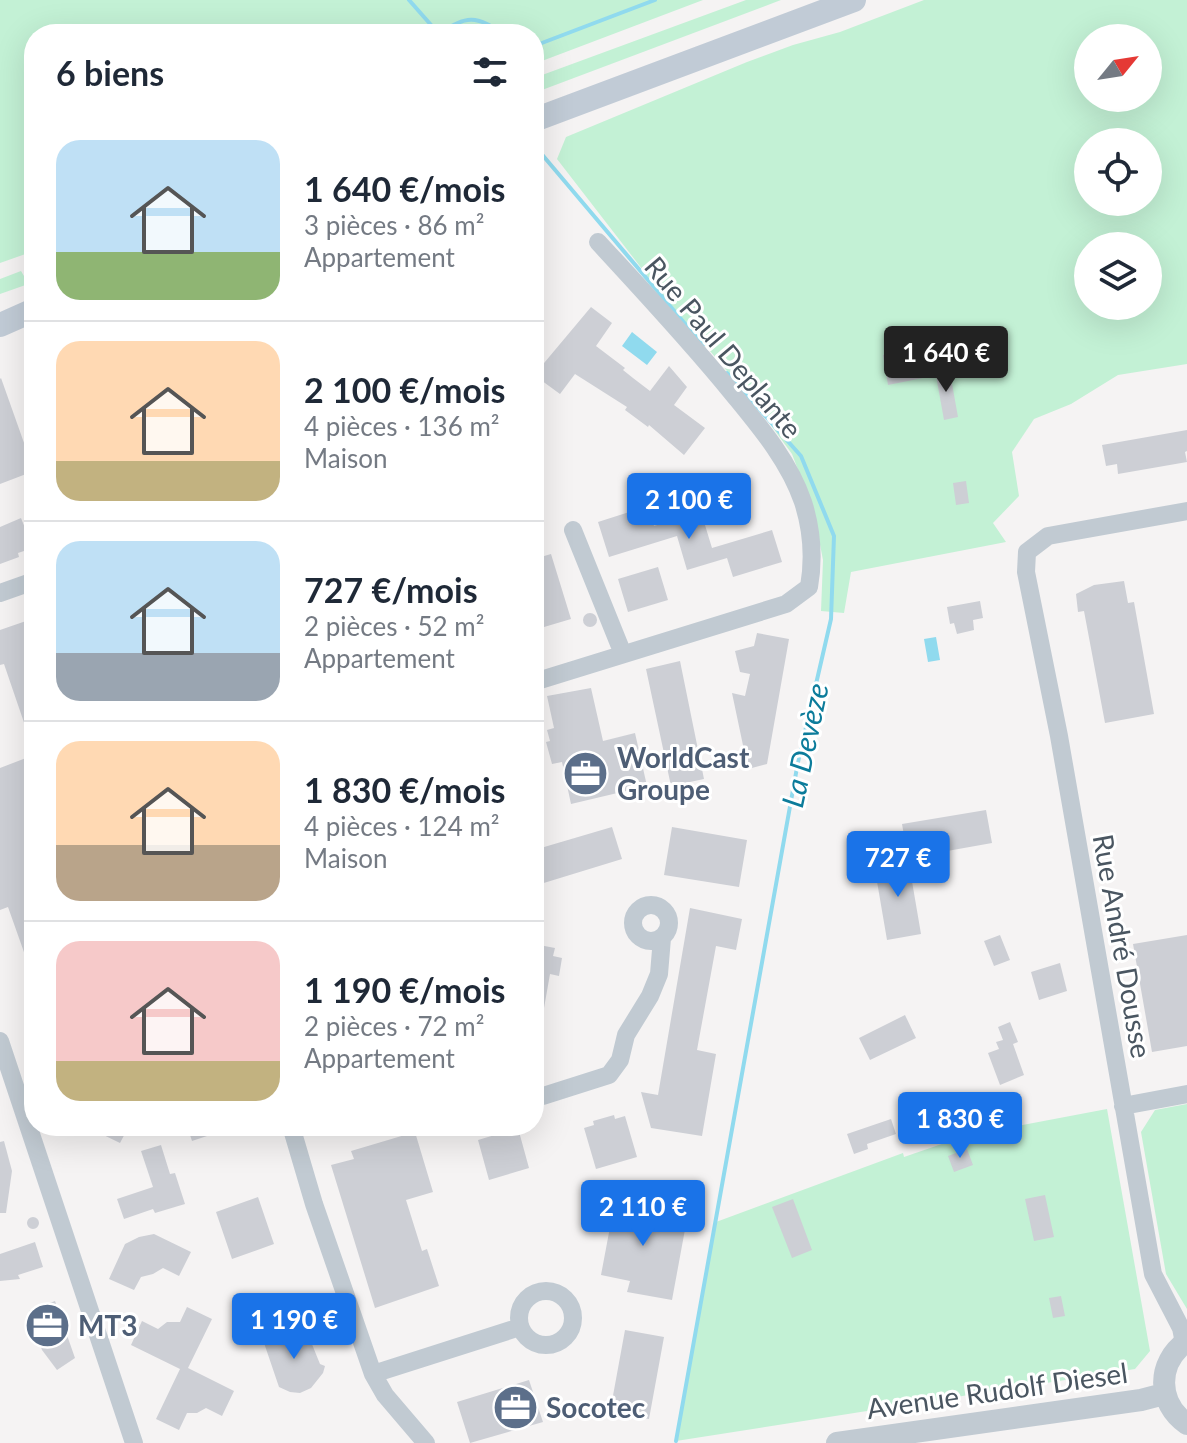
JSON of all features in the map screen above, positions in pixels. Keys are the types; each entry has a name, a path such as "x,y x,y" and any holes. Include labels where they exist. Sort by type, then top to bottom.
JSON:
{"main road":[{"path":"544,116 854,0"},
{"path":"0,318 24,311"},
{"path":"0,325 24,313"}],"street":[{"name":"Rue Paul Deplante","path":"598,242 694,346 757,424 789,469 803,502 811,538 809,587 786,604 623,654"},
{"name":"Rue André Dousse","path":"1186,1342 1153,1274 1059,736 1026,572 1027,552 1048,536 1187,511"},
{"path":"544,679 623,654 573,530"},
{"path":"0,593 24,585"},
{"path":"544,1096 609,1075 620,1060 626,1035 650,996 659,974 662,938"},
{"path":"0,1041 24,1113"},
{"path":"1123,1106 1187,1094"},
{"path":"32,1136 134,1443"},
{"path":"294,1136 314,1204 373,1374 385,1395 426,1443"},
{"path":"373,1374 520,1327"},
{"path":"1186,1342 1173,1353 1163,1380 1164,1394 1176,1416 1187,1424"},
{"name":"Avenue Rudolf Diesel","path":"837,1443 1141,1400 1164,1394"}],"green space":[{"path":"0,0 703,0 544,60 544,24 24,24 24,255 0,263"},
{"path":"746,0 781,0 544,89 544,74"},
{"path":"924,0 1187,0 1187,364 1118,375 1071,404 1034,419 1012,452 1019,496 993,523 1006,542 851,572 844,613 821,611 823,560 813,509 792,454 557,159 566,137 793,45 840,32"},
{"path":"21,271 24,286 0,294 0,279"},
{"path":"1187,1104 1187,1309 1166,1274 1141,1132 1155,1110"},
{"path":"1107,1109 1150,1351 1135,1369 676,1441 716,1222 903,1153 904,1157 965,1136"}],"water":[{"path":"632,332 657,352 647,365 622,346"},
{"path":"936,637 940,660 928,662 924,639"}],"building":[{"path":"591,307 612,323 596,346 650,391 669,366 687,387 674,405 705,428 684,455 649,425 625,410 627,407 575,374 560,394 544,382 544,363"},
{"path":"918,349 923,378 888,385 883,355"},
{"path":"949,367 958,417 944,420 935,370"},
{"path":"0,379 24,443 24,475 0,484"},
{"path":"1187,430 1187,462 1118,474 1117,464 1106,466 1102,445"},
{"path":"966,481 969,503 956,505 953,483"},
{"path":"648,506 654,526 701,512 712,548 772,530 782,562 733,577 727,558 687,570 677,536 609,557 598,522"},
{"path":"21,518 24,526 24,551 18,553 19,557 0,564 0,527"},
{"path":"551,554 571,619 544,627 544,556"},
{"path":"658,567 668,600 628,612 618,579"},
{"path":"1124,581 1128,603 1134,602 1154,714 1105,723 1084,611 1078,612 1076,594 1094,585"},
{"path":"980,601 983,618 973,620 974,630 957,634 954,623 950,624 947,607"},
{"path":"590,613 597,620 590,627 583,620"},
{"path":"24,622 24,723 4,664 0,665 0,630"},
{"path":"757,633 789,639 767,764 748,769 732,693 745,696 750,674 740,672 735,651 754,646"},
{"path":"680,661 704,779 671,786 646,669"},
{"path":"591,688 603,741 635,733 647,786 571,804 562,762 552,764 546,742 550,741 547,730 554,728 547,696"},
{"path":"24,759 24,952 8,907 0,910 0,768"},
{"path":"986,810 992,843 908,858 902,824"},
{"path":"612,827 622,859 544,883 544,847"},
{"path":"672,827 747,840 739,887 664,875"},
{"path":"908,858 921,934 887,940 874,864"},
{"path":"690,908 742,919 736,950 716,946 697,1050 716,1054 702,1136 651,1128 641,1092 658,1095"},
{"path":"1000,935 1010,960 994,966 984,941"},
{"path":"1187,935 1187,1046 1152,1052 1133,944"},
{"path":"544,946 555,948 553,956 562,958 559,976 550,974 544,1008"},
{"path":"1060,963 1067,991 1039,1000 1031,972"},
{"path":"905,1015 916,1038 870,1060 859,1038"},
{"path":"1010,1022 1018,1042 1013,1044 1024,1075 1000,1085 988,1053 999,1049 996,1042 1003,1040 998,1027"},
{"path":"614,1115 615,1119 625,1116 637,1157 596,1169 584,1128 594,1125 593,1121"},
{"path":"891,1119 896,1134 867,1144 868,1149 854,1154 847,1134"},
{"path":"106,1136 124,1136 120,1143"},
{"path":"190,1136 207,1136 192,1141"},
{"path":"402,1136 416,1136 433,1192 406,1200 422,1251 427,1249 439,1286 375,1308 331,1165 354,1159 351,1151"},
{"path":"491,1136 520,1136 529,1168 489,1180 478,1140"},
{"path":"4,1141 12,1171 6,1213 0,1213 0,1142"},
{"path":"161,1145 170,1174 175,1173 185,1204 155,1213 153,1209 124,1219 117,1199 153,1187 141,1151"},
{"path":"967,1149 973,1165 954,1172 948,1156"},
{"path":"617,1190 645,1195 641,1215 686,1224 672,1300 627,1292 630,1281 601,1275"},
{"path":"1045,1195 1054,1237 1034,1241 1025,1199"},
{"path":"258,1197 274,1244 232,1259 216,1212"},
{"path":"793,1199 812,1250 792,1258 772,1207"},
{"path":"33,1217 39,1223 33,1229 27,1223"},
{"path":"154,1234 191,1252 179,1276 163,1268 141,1277 134,1290 109,1279 125,1244"},
{"path":"35,1242 43,1267 18,1275 20,1279 0,1281 0,1254"},
{"path":"1061,1296 1065,1316 1053,1318 1049,1298"},
{"path":"55,1301 75,1358 57,1370 42,1350 29,1311"},
{"path":"187,1307 212,1319 188,1368 234,1391 222,1416 206,1408 197,1413 187,1413 179,1430 156,1419 180,1369 131,1345 142,1321 158,1329 167,1322 180,1322"},
{"path":"305,1327 320,1364 325,1366 311,1388 300,1393 290,1392 279,1387 263,1340"},
{"path":"625,1330 664,1337 649,1419 610,1412"},
{"path":"529,1380 543,1422 470,1443 457,1402"}],"waterway":[{"name":"La Devèze","path":"409,0 430,24"},
{"path":"544,42 655,0"},
{"path":"455,24 464,20 486,24"},
{"name":"La Devèze","path":"544,157 703,345"},
{"name":"La Devèze","path":"676,1441 798,762 831,619 834,536 801,456 727,373"}],"place":[{"name":"WorldCast Groupe","path":"586,773"},
{"name":"MT3","path":"47,1325"},
{"name":"Socotec","path":"515,1407"}]}
